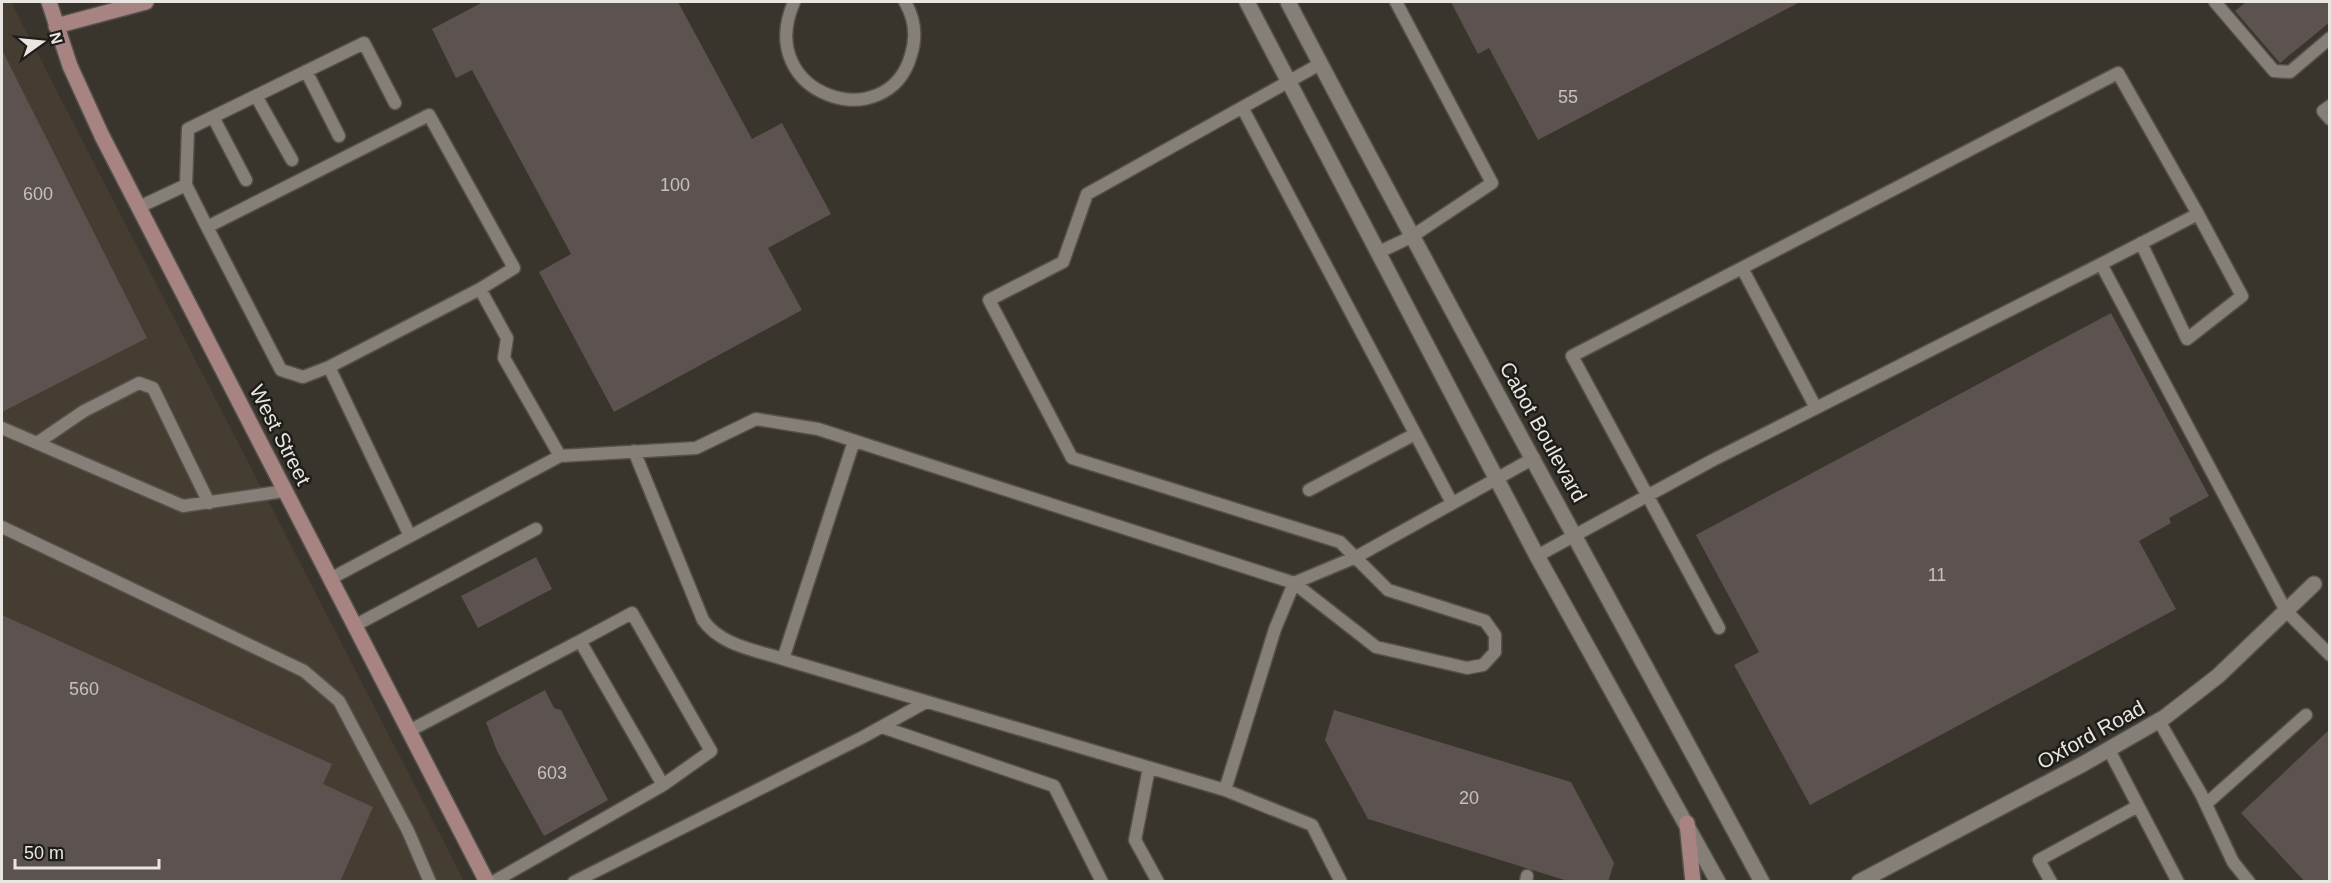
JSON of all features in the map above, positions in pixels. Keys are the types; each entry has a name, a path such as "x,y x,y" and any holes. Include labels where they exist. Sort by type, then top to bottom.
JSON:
{"street":[{"name":"West Street","path":"49,2 70,66 98,126 488,882"},
{"path":"56,26 146,2"},
{"path":"1247,2 1537,556 1718,882"},
{"name":"Cabot Boulevard","path":"1287,2 1411,237 1534,458 1762,882"},
{"name":"Oxford Road","path":"1859,882 2109,750 2159,721 2212,681 2314,584"},
{"path":"1687,823 1693,882"}],"lane":[{"path":"794,2 785,33 792,65 814,89 845,99 861,99 877,94 902,74 915,44 915,28 906,2"},
{"path":"1377,254 1411,237 1492,183 1396,2"},
{"path":"2219,3 2274,71 2290,72 2330,38"},
{"path":"207,226 429,115 514,268 480,289 329,367 303,377 280,370 186,185 188,129 364,43 395,103"},
{"path":"330,579 560,456 696,448 756,419 818,429 1294,583 1376,647 1475,668 1490,660 1495,652 1496,635 1485,621 1388,590 1340,542 1072,458 989,300 1063,262 1088,194 1320,64"},
{"path":"306,71 339,136"},
{"path":"1719,628 1645,496 1572,356 2118,73 2242,296 2187,339 2141,243"},
{"path":"256,96 292,160"},
{"path":"2330,106 2323,111 2330,119"},
{"path":"1243,109 1452,503"},
{"path":"213,117 246,180"},
{"path":"139,207 186,185"},
{"path":"1537,556 1645,496 2198,214"},
{"path":"2101,264 2286,611 2330,655"},
{"path":"1742,268 1816,408"},
{"path":"480,289 507,338 504,358 560,456"},
{"path":"329,367 410,536"},
{"path":"37,443 84,411 139,383 153,388 209,503"},
{"path":"2,428 183,506 285,491"},
{"path":"1309,490 1415,434"},
{"path":"783,659 854,441"},
{"path":"634,452 704,620 711,631 720,638 783,659 1225,790 1312,825 1341,882"},
{"path":"1225,790 1275,629 1294,583 1356,557 1534,458"},
{"path":"2,527 304,671 339,700 408,831 430,882"},
{"path":"354,626 536,529"},
{"path":"409,731 632,613 711,751 663,785 494,882"},
{"path":"580,641 663,785"},
{"path":"574,882 587,879 927,702"},
{"path":"2206,804 2306,715"},
{"path":"2159,721 2206,804 2233,862 2249,882"},
{"path":"882,727 1054,786 1102,882"},
{"path":"2109,750 2178,882"},
{"path":"1149,768 1135,840 1158,882"},
{"path":"2051,882 2039,860 2138,806"}],"shaded area":[{"path":"2,2 11,2 464,881 2,882"}],"building":[{"path":"483,2 678,2 752,139 782,123 831,214 768,248 802,310 614,412 539,272 571,254 472,70 456,78 432,29"},
{"path":"1451,2 1800,2 1538,140 1489,48 1478,54"},
{"path":"2246,2 2330,2 2330,22 2280,63 2235,11"},
{"path":"2,50 147,338 2,412"},
{"path":"2111,313 2209,496 2169,518 2171,523 2139,541 2176,609 1810,805 1734,665 1759,652 1696,535"},
{"path":"536,557 552,589 478,628 461,596"},
{"path":"2,615 332,764 323,784 373,807 340,882 2,882"},
{"path":"545,690 554,708 561,710 608,800 544,836 497,751 486,722"},
{"path":"1334,710 1571,782 1614,863 1608,882 1571,882 1368,819 1325,740"},
{"path":"2330,729 2330,882 2305,882 2241,813"}]}
